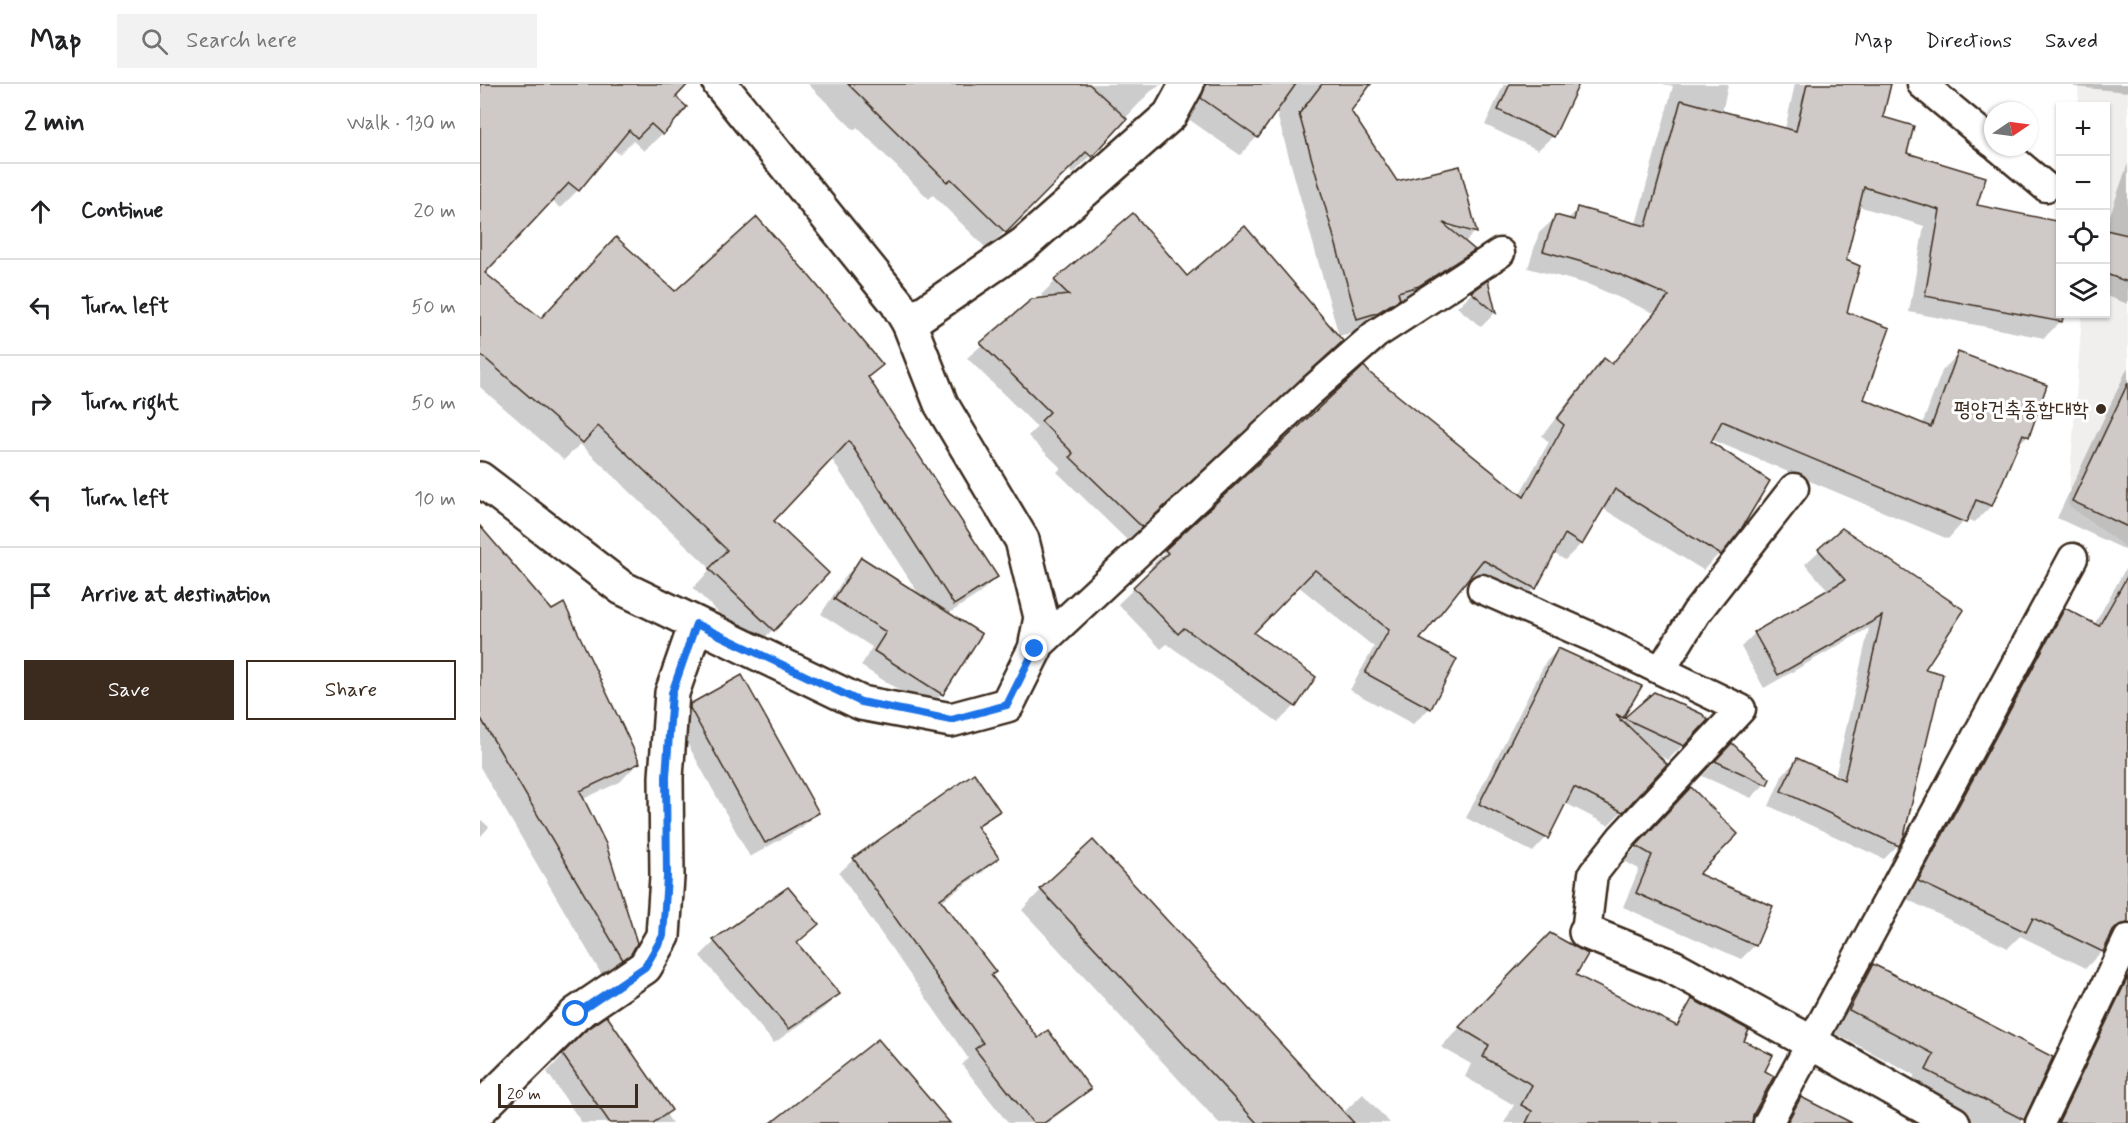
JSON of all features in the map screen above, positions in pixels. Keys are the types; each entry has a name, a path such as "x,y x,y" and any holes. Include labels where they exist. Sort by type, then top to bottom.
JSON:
{"street":[{"path":"480,479 622,588 861,702 951,720 1007,705 1035,649 1041,617 1022,540 940,404 909,323 897,303 720,84"},
{"path":"909,323 1024,244 1170,115 1187,84"},
{"path":"480,1109 576,1014 645,967 663,936 667,877 666,777 672,693 696,624"},
{"path":"1586,932 1672,967 1812,1042 1953,1123"}],"lane":[{"path":"1922,84 1984,136"},
{"path":"2009,156 2046,187"},
{"path":"1035,649 1310,392 1376,334 1500,254"},
{"path":"1661,670 1696,613 1794,488"},
{"path":"1768,1123 2073,558"},
{"path":"1482,589 1592,637 1741,709 1622,837 1593,874 1586,932"},
{"path":"2040,1123 2128,939"}],"shaded area":[{"name":"평양건축종합대학","path":"2078,84 2128,84 2128,549 2068,505 2082,318 2110,318 2110,102 2079,102"}],"building":[{"path":"480,84 688,84 676,97 687,107 663,135 651,124 637,138 629,130 579,191 569,183 485,273 541,318 616,237 675,291 757,217 883,365 868,377 998,577 954,605 849,441 774,521 829,573 774,631 709,569 727,550 598,426 583,443 480,354"},
{"path":"848,84 1089,84 1127,119 1092,157 1086,152 1006,233 951,179 947,182"},
{"path":"1206,84 1296,84 1258,138 1201,98"},
{"path":"1322,84 1371,84 1351,111 1397,181 1460,166 1477,233 1443,223 1475,250 1419,286 1398,292 1400,299 1377,313 1357,319 1299,114"},
{"path":"1510,84 1579,84 1554,137 1498,110"},
{"path":"1807,84 1891,84 1883,117 1914,126 1907,153 1986,177 1977,205 2056,221 2056,318 2063,318 2062,322 1925,296 1940,210 1864,187 1846,260 1860,266 1847,312 1890,328 1864,399 1931,427 1958,352 2047,385 2029,437 2023,434 1992,506 1976,500 1966,523 1722,421 1711,442 1770,481 1740,531 1721,555 1615,489 1582,545 1565,534 1536,589 1483,560 1420,639 1457,659 1431,709 1365,673 1389,630 1315,570 1254,633 1316,677 1296,707 1184,628 1178,634 1133,587 1168,553 1165,550 1364,366 1524,497 1564,425 1557,419 1604,358 1612,364 1669,296 1607,269 1543,251 1555,215 1574,220 1577,207 1646,226 1681,100 1796,131"},
{"path":"1133,213 1187,276 1245,226 1343,341 1142,527 1070,457 1073,453 1041,421 1050,412 980,343 1032,299 1069,295 1054,280"},
{"path":"2110,231 2128,235 2128,282 2110,275"},
{"path":"1488,280 1496,313 1471,292"},
{"path":"2128,383 2128,527 2072,501"},
{"path":"480,526 552,610 564,603 640,763 580,791 606,844 637,943 631,954 623,960 480,717"},
{"path":"1842,528 1964,610 1925,669 1943,674 1904,836 1899,846 1781,791 1797,758 1844,780 1882,616 1778,675 1754,632 1845,580 1818,549"},
{"path":"861,557 982,634 943,695 874,651 886,632 834,599"},
{"path":"2128,575 2128,923 2119,925 2113,931 2103,952 2033,918 2026,932 1918,881 2065,608 2099,626"},
{"path":"1558,648 1642,686 1623,718 1616,714 1620,722 1622,720 1667,764 1623,812 1574,787 1548,839 1479,804"},
{"path":"742,675 819,813 765,843 690,708 690,704"},
{"path":"1654,692 1702,714 1708,720 1684,746 1624,718"},
{"path":"1732,743 1770,779 1767,785 1715,761"},
{"path":"974,773 1000,811 977,826 999,858 940,899 996,972 991,975 1038,1038 1048,1030 1091,1089 1044,1123 1033,1123 975,1049 983,1043 853,858"},
{"path":"1691,787 1738,834 1699,874 1773,906 1756,946 1636,893 1652,855 1636,846"},
{"path":"1093,840 1354,1123 1257,1123 1040,889"},
{"path":"788,887 819,924 797,943 840,994 789,1029 713,940"},
{"path":"1550,933 1588,954 1576,975 1677,1026 1692,999 1749,1030 1744,1041 1773,1055 1765,1071 1774,1076 1753,1115 1752,1123 1526,1123 1532,1111 1521,1105 1532,1085 1483,1057 1489,1045 1459,1027"},
{"path":"1873,964 2053,1057 2024,1120 1926,1070 1934,1054 1849,1010"},
{"path":"2128,977 2128,1123 2058,1123"},
{"path":"607,1016 672,1110 653,1123 610,1123 562,1054 584,1032"},
{"path":"878,1039 950,1123 771,1123 832,1075"},
{"path":"1801,1097 1852,1123 1787,1123"}],"place":[{"name":"평양건축종합대학","path":"2101,409"}],"route":[{"path":"576,1014 645,967 663,936 667,877 666,777 672,693 696,624 861,702 951,720 1007,705 1035,649"}]}
